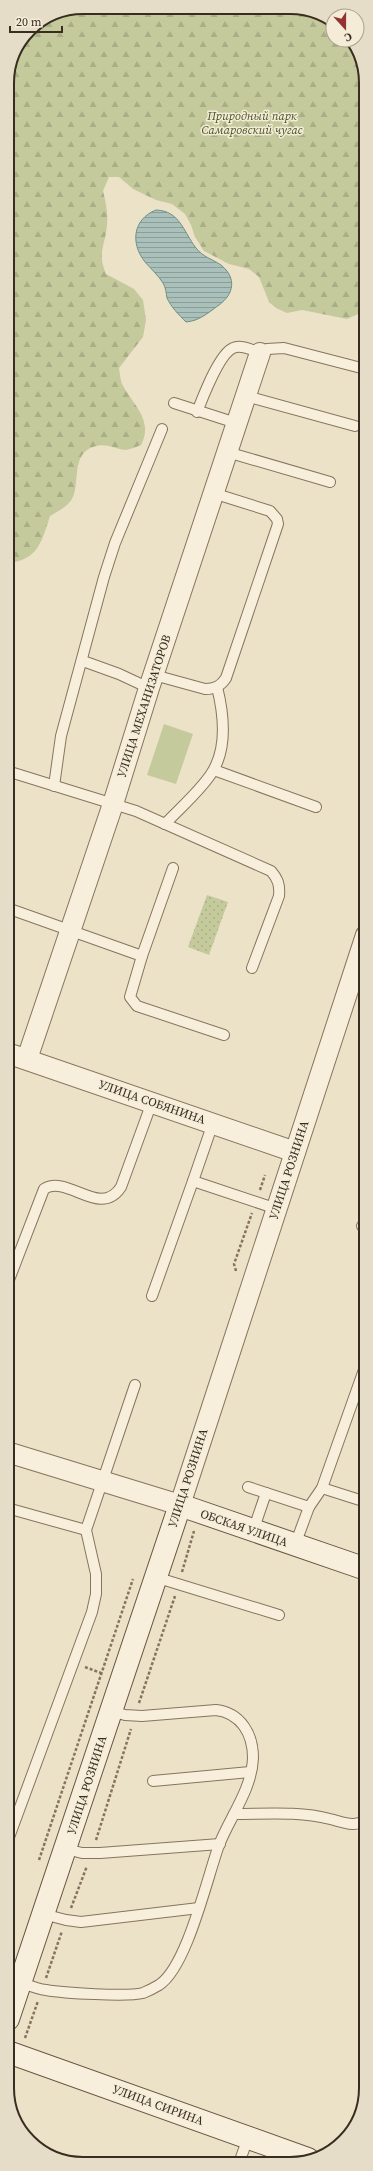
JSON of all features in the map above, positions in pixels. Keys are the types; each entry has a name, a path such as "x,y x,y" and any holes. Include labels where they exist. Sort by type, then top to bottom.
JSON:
{"main road":[{"name":"ОБСКАЯ УЛИЦА","path":"180,1505 359,1567"},
{"name":"УЛИЦА РОЗНИНА","path":"14,2000 180,1505"},
{"name":"УЛИЦА СИРИНА","path":"14,2054 299,2156"}],"street":[{"name":"УЛИЦА МЕХАНИЗАТОРОВ","path":"27,1059 113,804 151,681 260,353"},
{"name":"УЛИЦА РОЗНИНА","path":"180,1505 359,956"},
{"name":"УЛИЦА СОБЯНИНА","path":"14,1055 295,1152"},
{"name":"ОБСКАЯ УЛИЦА","path":"14,1454 180,1505"}],"lane":[{"path":"197,412 215,371 233,347 241,347 260,353 275,348 284,348 359,367"},
{"path":"246,396 356,426"},
{"path":"174,403 197,412 236,423"},
{"path":"54,786 61,736 83,661 104,577 115,543 162,429"},
{"path":"227,452 330,482"},
{"path":"83,661 119,674 205,690 222,684 226,678 278,524 277,519 270,511 213,494"},
{"path":"165,824 214,770 223,736 222,707 217,687"},
{"path":"214,770 316,807"},
{"path":"14,773 113,804 165,824 262,866 276,878 279,886 279,896 252,968"},
{"path":"173,868 142,956 130,992 130,997 138,1006 224,1035"},
{"path":"14,910 142,956"},
{"path":"14,1267 44,1189 55,1186 98,1198 108,1198 116,1194 121,1186 152,1102"},
{"path":"152,1296 213,1123"},
{"path":"193,1181 276,1209"},
{"path":"295,1545 309,1507 322,1488 359,1384"},
{"path":"14,1824 92,1612 96,1594 96,1574 86,1530 135,1385"},
{"path":"248,1487 309,1507"},
{"path":"322,1488 359,1500"},
{"path":"253,1531 266,1493"},
{"path":"14,1510 86,1530"},
{"path":"155,1577 279,1616"},
{"path":"20,1982 42,1990 131,1994 151,1989 168,1978 174,1969 199,1908 220,1844 234,1814 250,1772 253,1758 250,1736 240,1721 226,1711 216,1710 135,1716 111,1711"},
{"path":"153,1781 250,1772"},
{"path":"234,1814 301,1814 352,1825 359,1824"},
{"path":"66,1849 92,1853 220,1844"},
{"path":"44,1914 66,1920 81,1922 199,1908"},
{"path":"241,2157 248,2138"}],"path":[{"path":"28,2029 66,1920 92,1853 195,1530"},
{"path":"96,1671 100,1673"}],"green space":[{"name":"Природный парк Самаровский чугас","path":"83,14 290,14 303,15 321,21 325,24 325,48 349,48 355,61 358,74 359,314 347,319 302,310 287,313 276,308 269,302 259,277 249,269 229,264 204,251 195,237 185,214 172,204 156,200 133,189 119,177 109,177 103,191 107,221 102,250 102,260 106,274 134,289 143,300 146,320 143,337 119,368 122,384 144,420 144,436 141,445 128,450 102,445 93,447 86,451 79,463 76,486 72,499 65,507 50,516 44,534 37,548 26,558 14,562 14,78 16,65 21,52 28,41 48,23 61,18"},
{"path":"164,724 193,734 176,784 147,775"},
{"path":"207,895 228,902 209,955 188,947"}],"water":[{"path":"156,210 164,211 176,218 196,248 205,256 221,265 230,275 232,286 228,296 211,311 195,320 186,322 173,308 167,298 163,283 145,262 137,247 136,232 138,225 148,214"}]}
